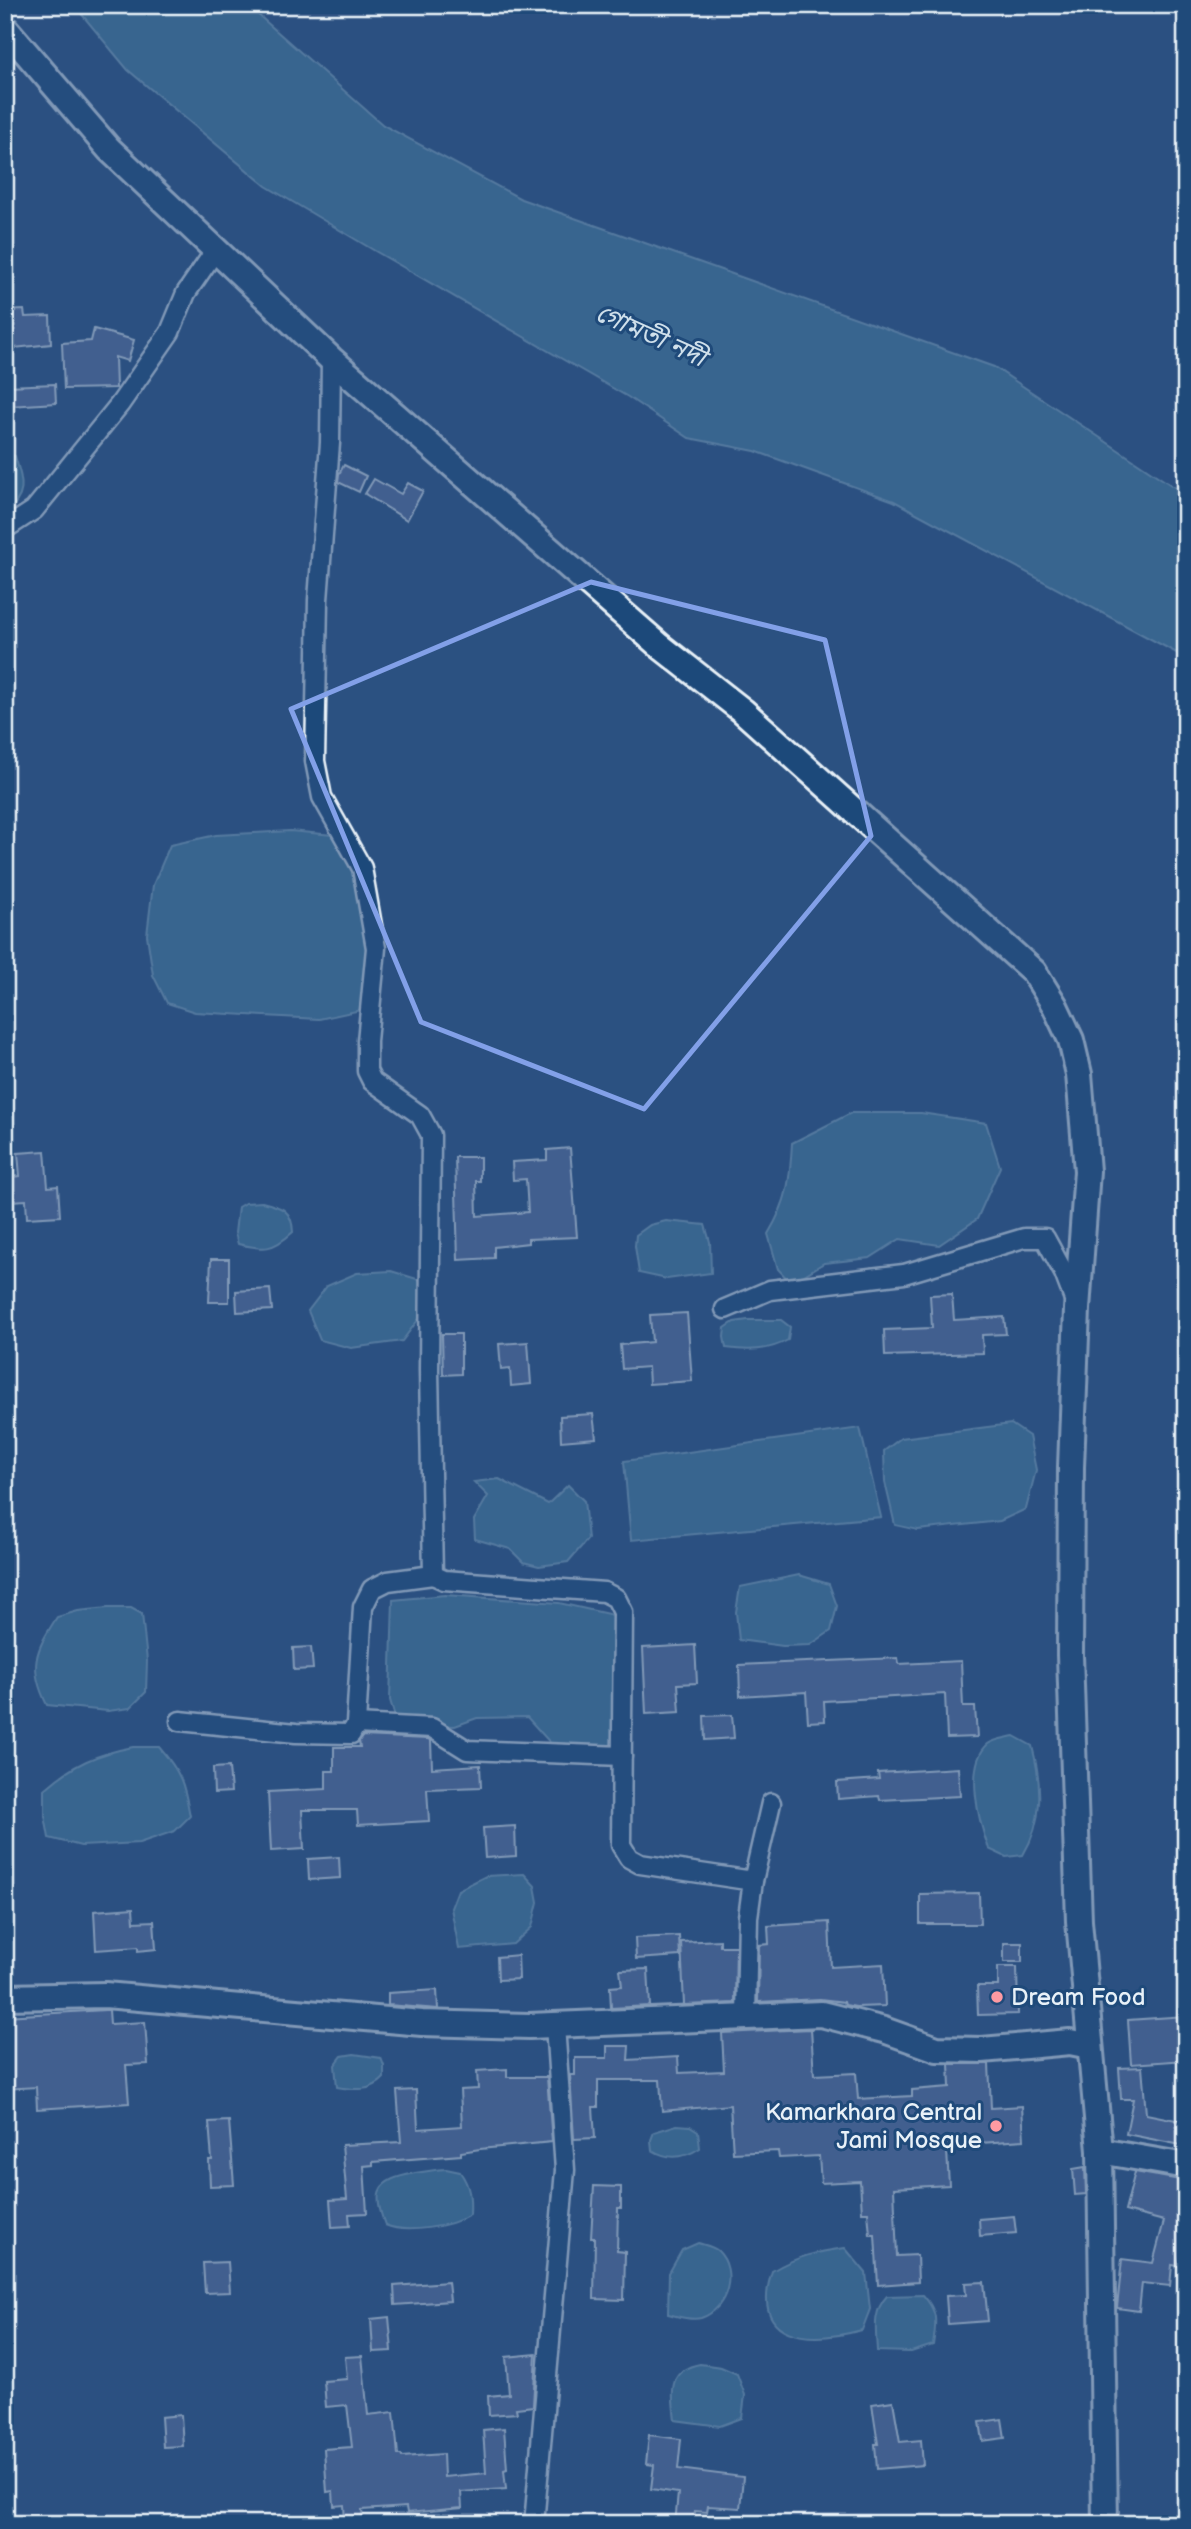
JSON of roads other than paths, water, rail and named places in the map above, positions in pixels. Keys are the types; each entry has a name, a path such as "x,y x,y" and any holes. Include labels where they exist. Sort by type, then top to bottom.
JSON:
{"street":[{"path":"7,33 109,149 331,359 660,646 743,711 1034,972 1055,1006 1070,1040 1079,1073 1087,1171 1077,1309 1071,1467 1070,1655 1079,1921 1100,2151 1105,2524"},
{"path":"5,529 34,510 120,404 170,332 186,293 215,251"},
{"path":"331,359 330,443 318,600 315,761 321,797 362,868 376,948 367,1041 367,1070 372,1081 421,1115 431,1135 429,1370 432,1575"},
{"path":"725,1309 770,1290 904,1274 1024,1238 1045,1238 1064,1273 1077,1309"},
{"path":"180,1721 296,1733 351,1734 356,1724 363,1607 372,1589 388,1581 432,1575 444,1580 604,1592 616,1598 623,1612 621,1845 629,1858 640,1864 753,1881"},
{"path":"356,1724 432,1728 467,1750 622,1756"},
{"path":"746,2017 748,1917 753,1881 771,1802"},
{"path":"5,1997 105,1994 422,2023 555,2025 821,2014 884,2030 937,2049 982,2050 1070,2042 1090,2046"},
{"path":"534,2524 565,2170 555,2025"},
{"path":"1100,2151 1186,2166"}],"water":[{"name":"গোমতী নদী","path":"74,5 247,5 383,125 521,199 994,367 1186,495 1186,658 894,501 755,451 689,438 628,397 266,186 128,70"},
{"path":"5,453 15,456 22,488 17,501 5,514"},
{"path":"290,831 333,835 364,890 369,956 361,1010 319,1019 195,1012 167,1003 153,975 147,935 153,885 170,845 216,835"},
{"path":"851,1113 921,1113 986,1123 1000,1167 977,1219 939,1245 900,1239 870,1258 824,1263 791,1283 778,1269 768,1234 787,1190 792,1143"},
{"path":"262,1202 285,1211 291,1219 293,1232 273,1246 238,1244 235,1233 238,1207 245,1203"},
{"path":"666,1221 705,1225 710,1242 711,1273 667,1279 639,1273 636,1235 650,1225"},
{"path":"391,1271 420,1280 421,1316 402,1341 351,1348 320,1340 308,1311 327,1286 357,1273"},
{"path":"781,1320 790,1327 788,1340 758,1349 726,1348 725,1328 734,1322"},
{"path":"1011,1424 1029,1436 1036,1470 1026,1509 1000,1521 918,1530 895,1525 885,1482 884,1451 901,1438"},
{"path":"860,1428 881,1517 631,1540 624,1461"},
{"path":"499,1479 548,1504 568,1485 584,1501 588,1539 568,1562 539,1566 523,1562 510,1549 475,1539 474,1520 488,1496 474,1482"},
{"path":"799,1575 829,1584 837,1606 831,1631 810,1645 783,1646 739,1640 736,1612 740,1587"},
{"path":"445,1595 559,1603 613,1615 617,1746 554,1747 527,1717 477,1718 455,1726 397,1724 390,1700 393,1600"},
{"path":"131,1608 142,1614 147,1661 146,1692 130,1708 108,1711 47,1705 37,1680 37,1660 43,1640 57,1617 78,1611"},
{"path":"1014,1736 1032,1746 1038,1774 1039,1802 1035,1829 1023,1855 1006,1857 989,1849 981,1825 975,1780 981,1753 988,1744"},
{"path":"133,1747 159,1747 180,1779 190,1816 175,1831 139,1843 81,1846 49,1838 45,1816 45,1789 86,1761"},
{"path":"524,1874 535,1886 538,1902 532,1927 513,1944 459,1949 451,1908 458,1890 486,1876"},
{"path":"354,2054 381,2058 384,2078 368,2088 337,2087 335,2065 342,2056"},
{"path":"677,2125 690,2126 698,2131 700,2148 676,2157 652,2150 654,2132"},
{"path":"446,2169 460,2172 466,2182 470,2215 452,2223 428,2228 404,2229 385,2225 378,2198 382,2186 406,2175"},
{"path":"698,2243 716,2249 724,2259 729,2279 724,2298 718,2307 701,2318 689,2319 668,2314 669,2273 682,2250"},
{"path":"845,2248 866,2273 870,2309 862,2330 823,2337 805,2336 789,2332 777,2325 769,2312 767,2294 772,2271 807,2255"},
{"path":"923,2295 932,2307 935,2318 933,2345 911,2352 877,2351 877,2315 882,2302 887,2296"},
{"path":"700,2364 721,2367 737,2374 745,2395 742,2418 720,2426 675,2420 673,2392 677,2377 689,2367"}],"place":[{"name":"Dream Food","path":"997,1997"},
{"name":"Kamarkhara Central Jami Mosque","path":"996,2126"}]}
